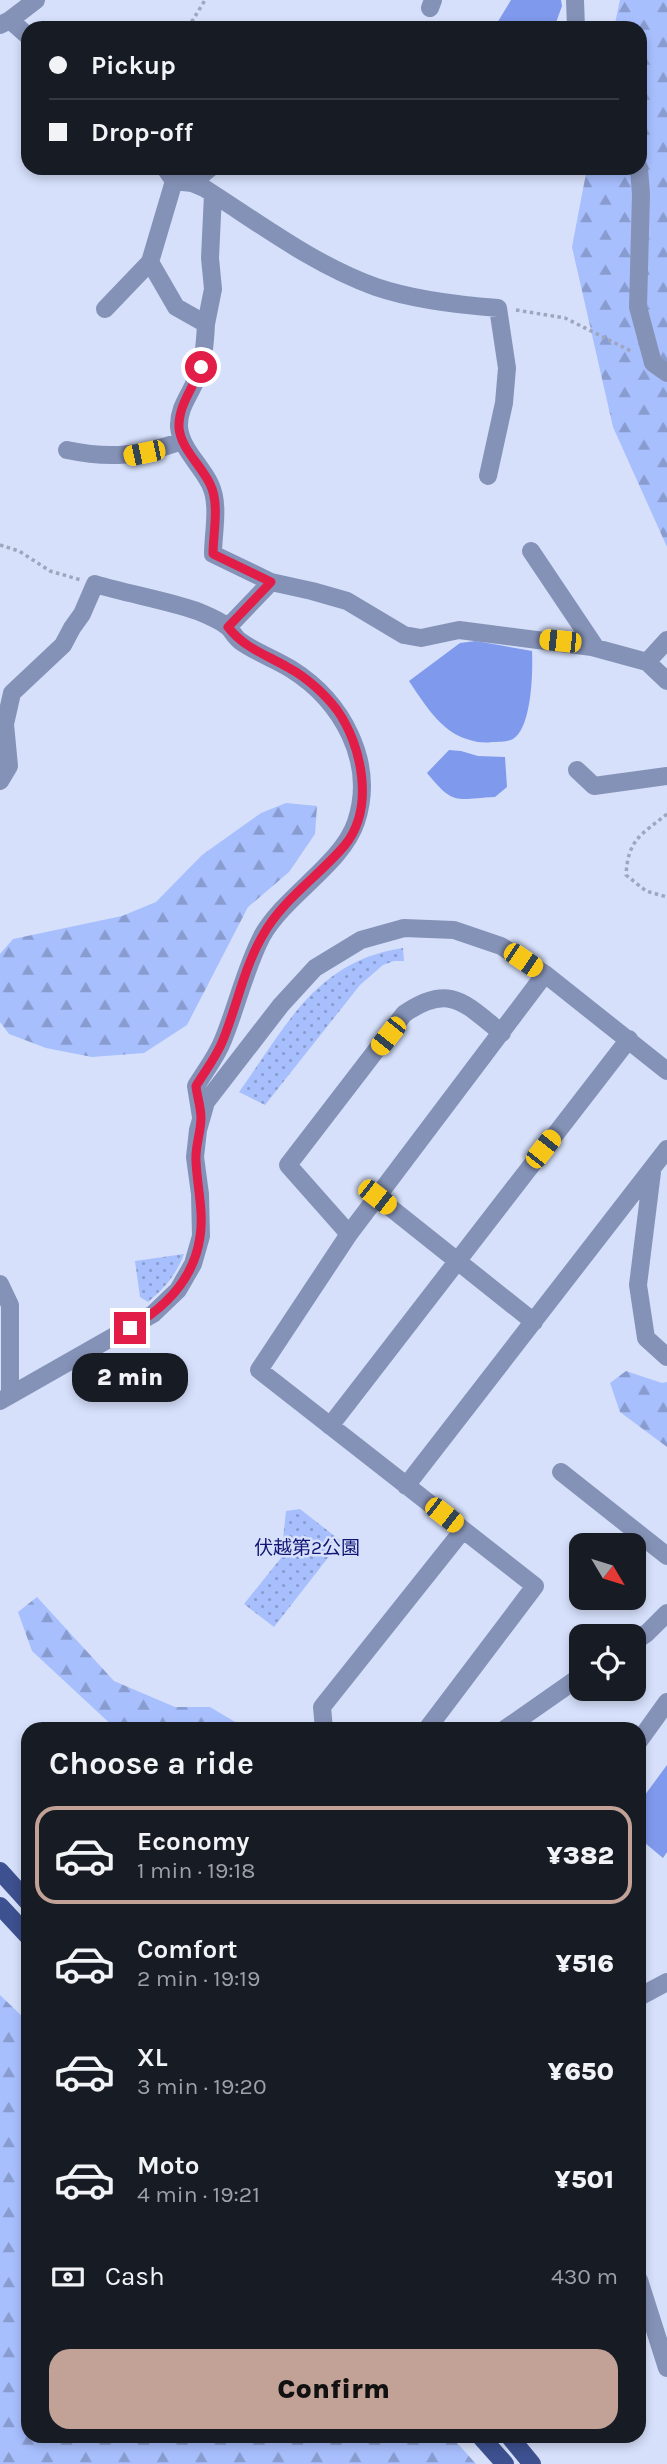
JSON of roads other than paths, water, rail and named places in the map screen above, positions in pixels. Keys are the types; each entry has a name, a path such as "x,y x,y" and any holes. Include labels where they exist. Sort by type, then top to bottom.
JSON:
{"main road":[{"path":"0,1871 21,1894"},
{"path":"0,1906 21,1928"},
{"path":"487,2443 505,2464"},
{"path":"514,2443 531,2464"}],"street":[{"path":"21,32 5,22 36,0"},
{"path":"575,0 576,21"},
{"path":"640,175 638,307 660,368"},
{"path":"105,309 150,262 177,177 213,194 315,258 376,287 428,300 498,308 507,368 504,403 488,476"},
{"path":"213,194 210,258 213,289 205,324 205,354 196,380 185,398 179,425 182,441 212,487 215,510 213,554 271,582 347,601 404,635 421,638 458,630 560,641 647,662 667,681"},
{"path":"150,262 176,307 205,324"},
{"path":"67,450 96,456 130,456 182,441"},
{"path":"531,551 596,648"},
{"path":"228,627 271,582"},
{"path":"0,780 9,766 5,724 12,693 64,645 95,584 198,612 228,627 238,640 292,669 335,708 351,732 361,769 363,790 356,822 347,842 286,904 263,934 222,1044 196,1086 201,1120"},
{"path":"647,662 667,640"},
{"path":"578,770 594,786 667,776"},
{"path":"0,1284 5,1308 5,1397 153,1314 178,1290 193,1264 201,1236 200,1194 195,1157 206,1102 314,968 361,940 404,928 454,930 501,946 545,974 667,1071"},
{"path":"432,1722 535,1586 258,1370 349,1234 545,974"},
{"path":"349,1234 288,1165 404,1014 414,1007 426,1000 460,1000 502,1033"},
{"path":"330,1426 629,1039"},
{"path":"406,1486 667,1149"},
{"path":"652,1168 638,1285 646,1338 667,1357"},
{"path":"377,1197 534,1322"},
{"path":"561,1472 667,1556"},
{"path":"323,1722 322,1707 463,1530"},
{"path":"646,1634 667,1613"},
{"path":"515,1722 569,1684"},
{"path":"646,1731 667,1702"},
{"path":"646,1993 667,1982"},
{"path":"646,2302 667,2368"}],"park label":[{"name":"伏越第2公園","path":"307,1547"}]}
